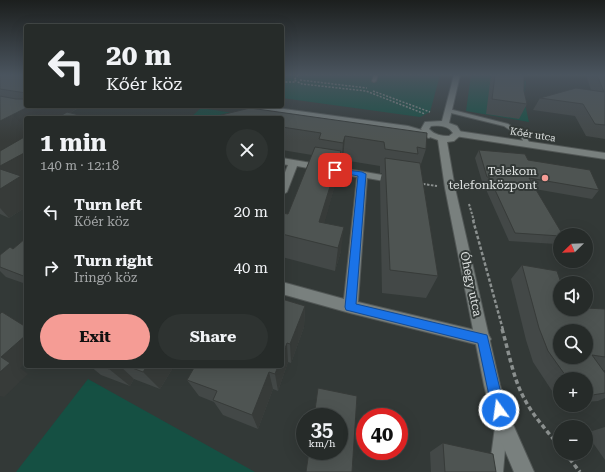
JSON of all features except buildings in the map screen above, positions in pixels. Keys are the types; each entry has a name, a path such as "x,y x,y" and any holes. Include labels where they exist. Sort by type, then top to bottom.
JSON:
{"street":[{"path":"446,121 452,97"},
{"path":"284,105 428,124 446,121"},
{"path":"259,108 408,129 436,137 451,139 458,134 457,130 446,121"},
{"name":"Óhegy utca","path":"428,124 425,129 436,137 450,188 502,422 524,472"},
{"name":"Kőér utca","path":"458,134 605,156"},
{"path":"284,161 408,182"},
{"path":"284,187 294,163"},
{"path":"350,307 362,174"},
{"path":"284,289 350,307 483,339"}],"lane":[{"path":"449,111 506,125 523,136 527,144"},
{"path":"496,472 502,422"}],"path":[{"path":"380,97 400,106 446,121"},
{"path":"391,97 430,112"},
{"path":"467,197 515,376 524,399 537,420 553,439"},
{"path":"571,460 580,472"}],"green space":[{"path":"284,97 434,97 430,112 420,117 284,98"},
{"path":"468,97 524,97 529,122 466,111"},
{"path":"201,108 253,116 192,116"},
{"path":"88,379 255,472 16,472"}],"place":[{"name":"Telekom telefonközpont","path":"545,178"}],"route":[{"path":"335,170 362,174 350,307 483,339 492,385 499,410"}]}
